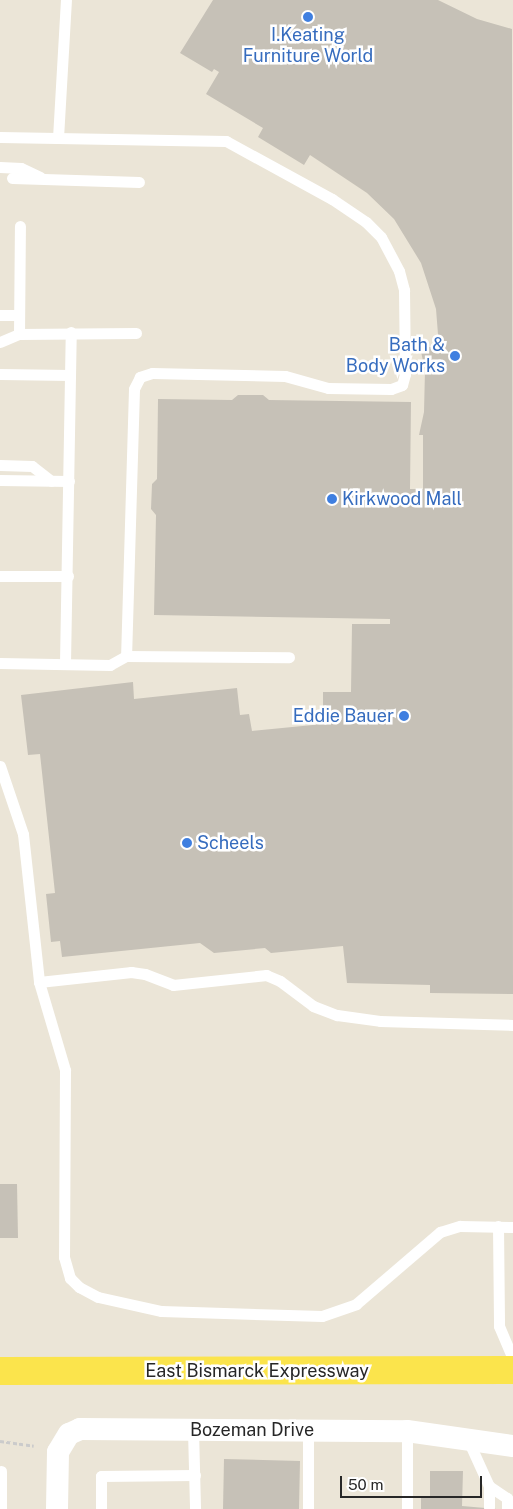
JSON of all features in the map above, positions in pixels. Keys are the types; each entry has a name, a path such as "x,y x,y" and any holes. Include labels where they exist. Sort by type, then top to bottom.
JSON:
{"main road":[{"name":"East Bismarck Expressway","path":"0,1371 513,1370"}],"street":[{"name":"Bozeman Drive","path":"57,1509 58,1452 69,1434 80,1429 407,1430 513,1446"}],"lane":[{"path":"58,138 66,0"},
{"path":"0,137 214,140 237,145 332,199 366,222 392,254 404,290 405,374 402,385 397,388 328,388 285,376 152,373 136,382 126,656"},
{"path":"0,168 21,168 44,179"},
{"path":"12,178 139,182"},
{"path":"19,334 20,226"},
{"path":"0,315 18,315"},
{"path":"65,663 71,332"},
{"path":"0,342 19,334 71,332 136,333"},
{"path":"0,374 70,375"},
{"path":"0,465 32,466 51,481"},
{"path":"0,480 69,481"},
{"path":"0,576 68,576"},
{"path":"0,663 110,665 126,656 289,657"},
{"path":"0,766 3,784 23,834 39,982 65,1070 64,1257 70,1278 88,1293 108,1300 179,1313 322,1316 356,1304 440,1232 460,1226 513,1226"},
{"path":"39,982 130,972 145,974 174,985 266,975 280,981 313,1006 337,1016 380,1021 513,1025"},
{"path":"498,1226 499,1326 513,1359"},
{"path":"194,1430 195,1509"},
{"path":"407,1430 407,1509"},
{"path":"308,1431 308,1509"},
{"path":"468,1440 489,1486 489,1507"},
{"path":"1,1472 1,1509"},
{"path":"101,1509 101,1476 195,1475"},
{"path":"489,1486 507,1498 507,1509"}],"path":[{"path":"0,1441 34,1446"}],"building":[{"name":"Kirkwood Mall","path":"213,0 438,0 477,19 512,29 513,994 430,993 430,985 347,983 343,946 271,953 265,948 214,953 200,943 62,957 60,941 51,942 46,894 55,893 40,754 28,755 21,695 133,682 134,699 237,688 240,715 249,714 252,731 323,724 323,692 351,692 352,624 390,624 390,619 154,615 156,515 151,509 152,484 157,479 158,399 232,400 238,395 263,395 269,400 411,402 410,489 423,489 423,435 419,435 424,412 425,370 420,347 439,347 436,309 421,263 394,219 367,193 310,155 304,165 258,137 263,128 206,94 219,72 214,69 212,72 180,53"},
{"path":"0,1184 17,1184 18,1238 0,1238"},
{"path":"224,1459 300,1461 299,1509 223,1509"},
{"path":"430,1471 463,1471 462,1506 497,1509 421,1509 421,1498 430,1498"}],"place":[{"name":"I.Keating Furniture World","path":"308,17"},
{"name":"Bath & Body Works","path":"455,356"},
{"name":"Kirkwood Mall","path":"332,499"},
{"name":"Eddie Bauer","path":"404,716"},
{"name":"Scheels","path":"187,843"}]}
